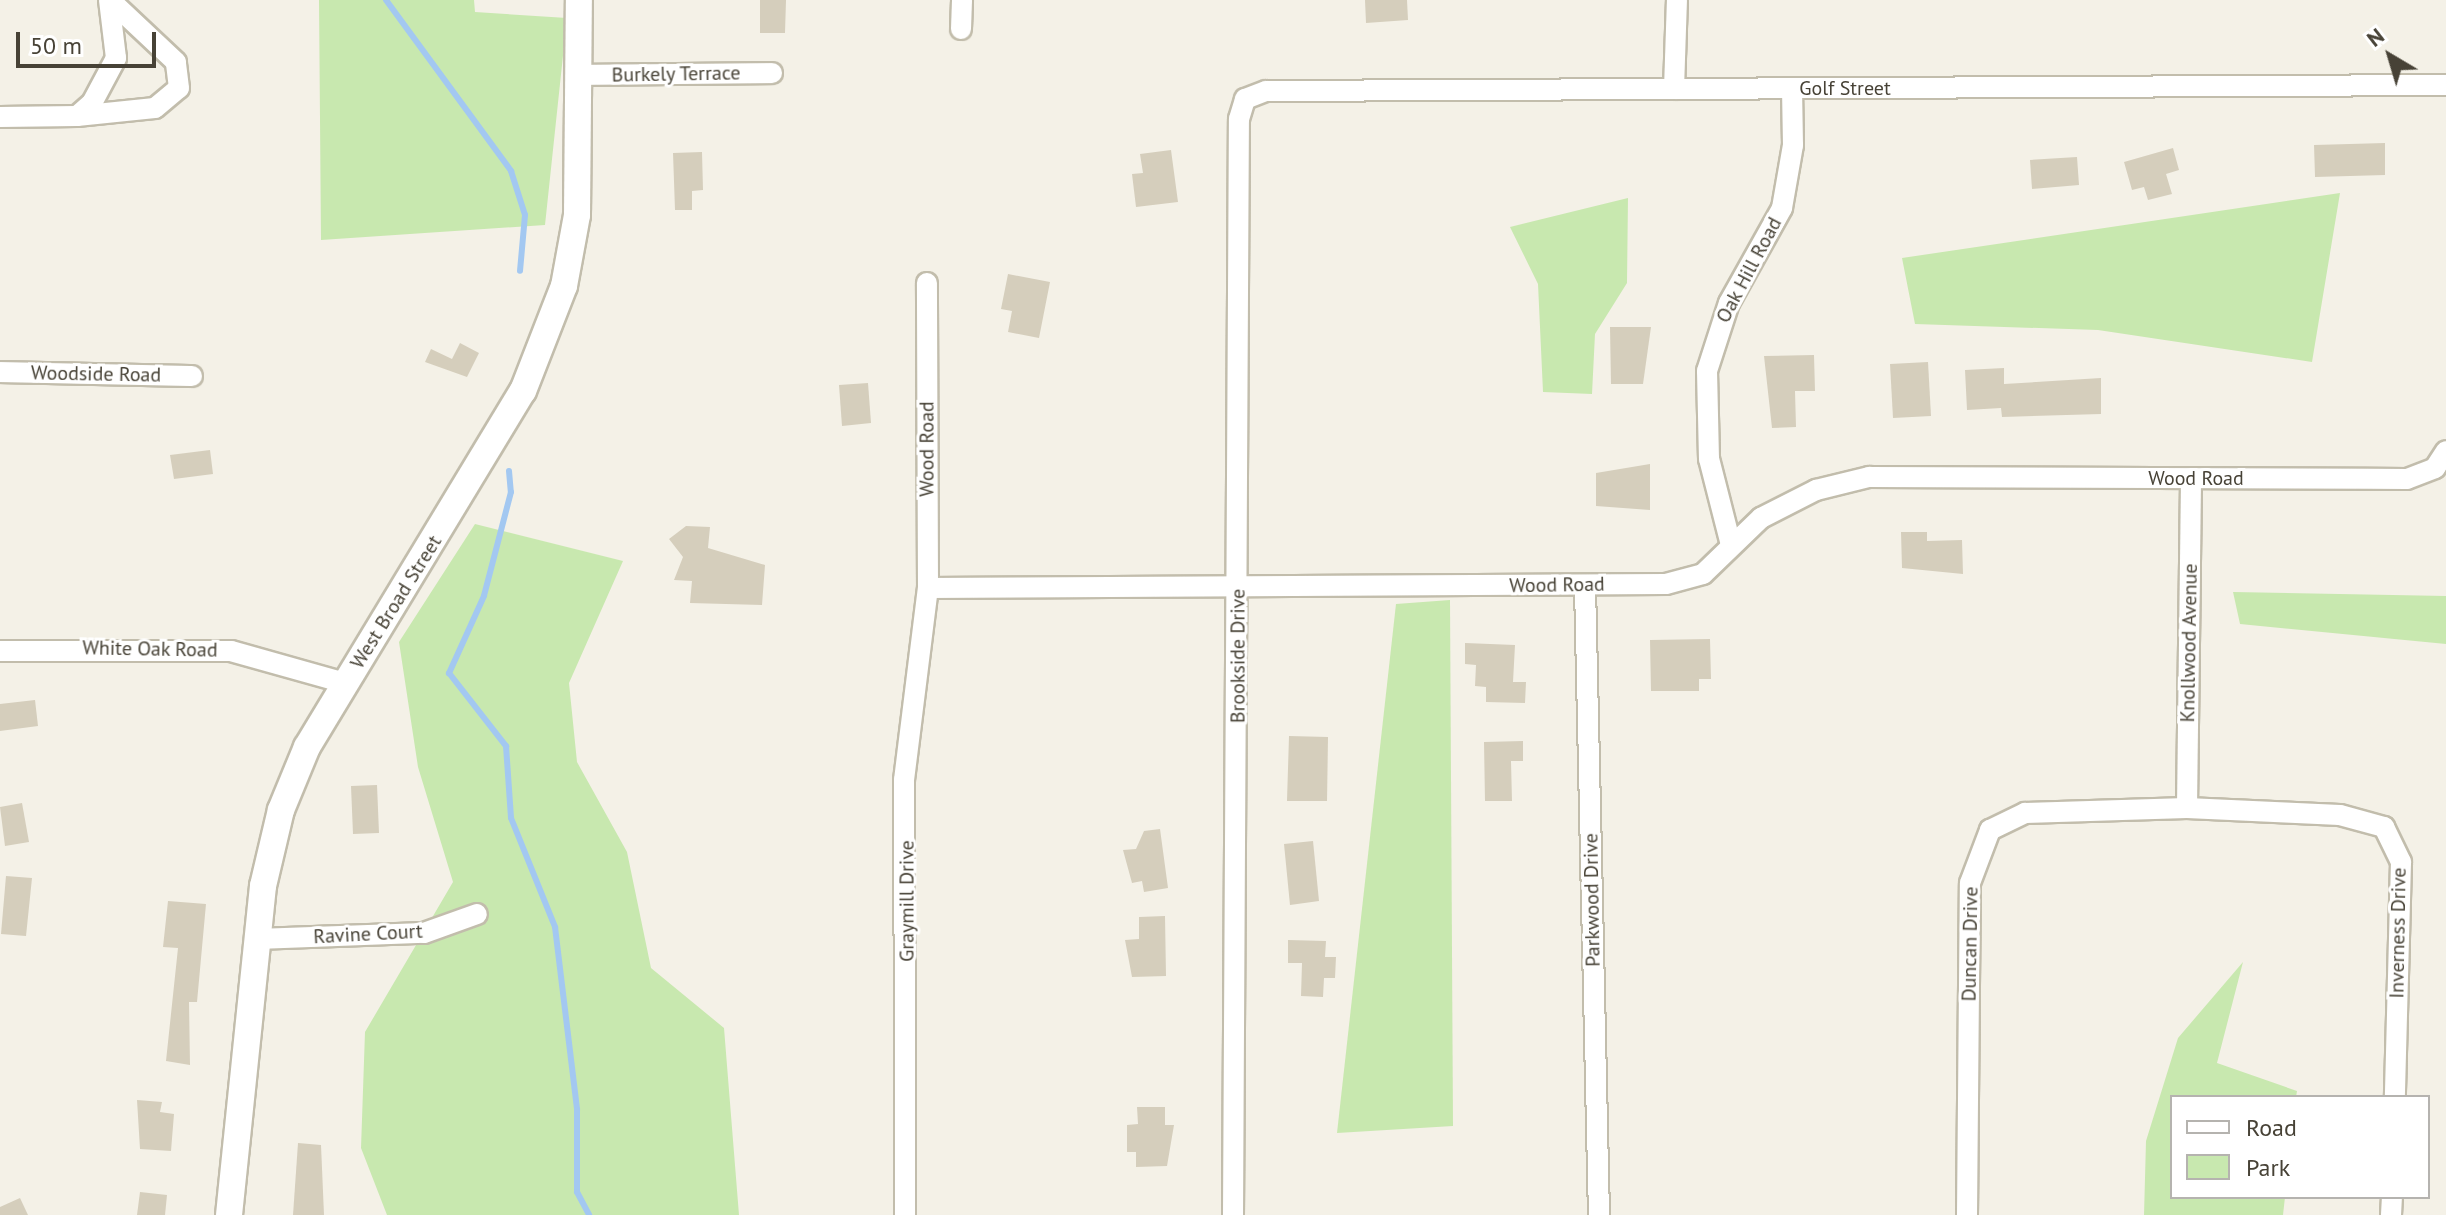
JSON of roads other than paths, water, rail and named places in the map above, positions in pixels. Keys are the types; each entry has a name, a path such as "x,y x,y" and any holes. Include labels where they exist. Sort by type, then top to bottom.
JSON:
{"street":[{"name":"West Broad Street","path":"229,1215 257,939 281,810 345,683 492,447 554,321 577,215 581,75 579,0"},
{"path":"961,29 962,0"},
{"path":"1674,89 1677,0"},
{"path":"77,116 104,86 116,58 110,1"},
{"path":"0,117 77,116 155,108 179,88 176,62 110,1"},
{"name":"Burkely Terrace","path":"581,75 772,73"},
{"name":"Golf Street","path":"1245,99 1266,91 2446,85"},
{"name":"Oak Hill Road","path":"1731,545 1709,459 1707,371 1729,303 1782,208 1793,145 1792,88"},
{"name":"Brookside Drive","path":"1233,1215 1239,119 1245,99"},
{"name":"Wood Road","path":"927,283 928,588 1238,590 1684,582 1716,564 1731,545 1761,518 1816,490 1869,477 2407,479 2435,468 2446,451"},
{"name":"Woodside Road","path":"0,372 192,376"},
{"name":"Knollwood Avenue","path":"2187,808 2191,478"},
{"name":"Parkwood Drive","path":"1585,585 1599,1215"},
{"name":"Graymill Drive","path":"905,1215 906,729 928,588"},
{"name":"White Oak Road","path":"0,651 231,651 345,683"},
{"name":"Inverness Drive","path":"2187,808 2340,815 2384,827 2395,843 2402,890 2395,1095"},
{"name":"Duncan Drive","path":"1967,1215 1970,883 1979,846 1990,830 2025,813 2187,808"},
{"name":"Ravine Court","path":"257,939 424,933 477,914"}],"waterway":[{"path":"386,0 511,171 525,215 520,271"},
{"path":"509,471 511,492 484,596 449,673 506,746 511,818 555,927 577,1110 577,1192 589,1215"}]}
